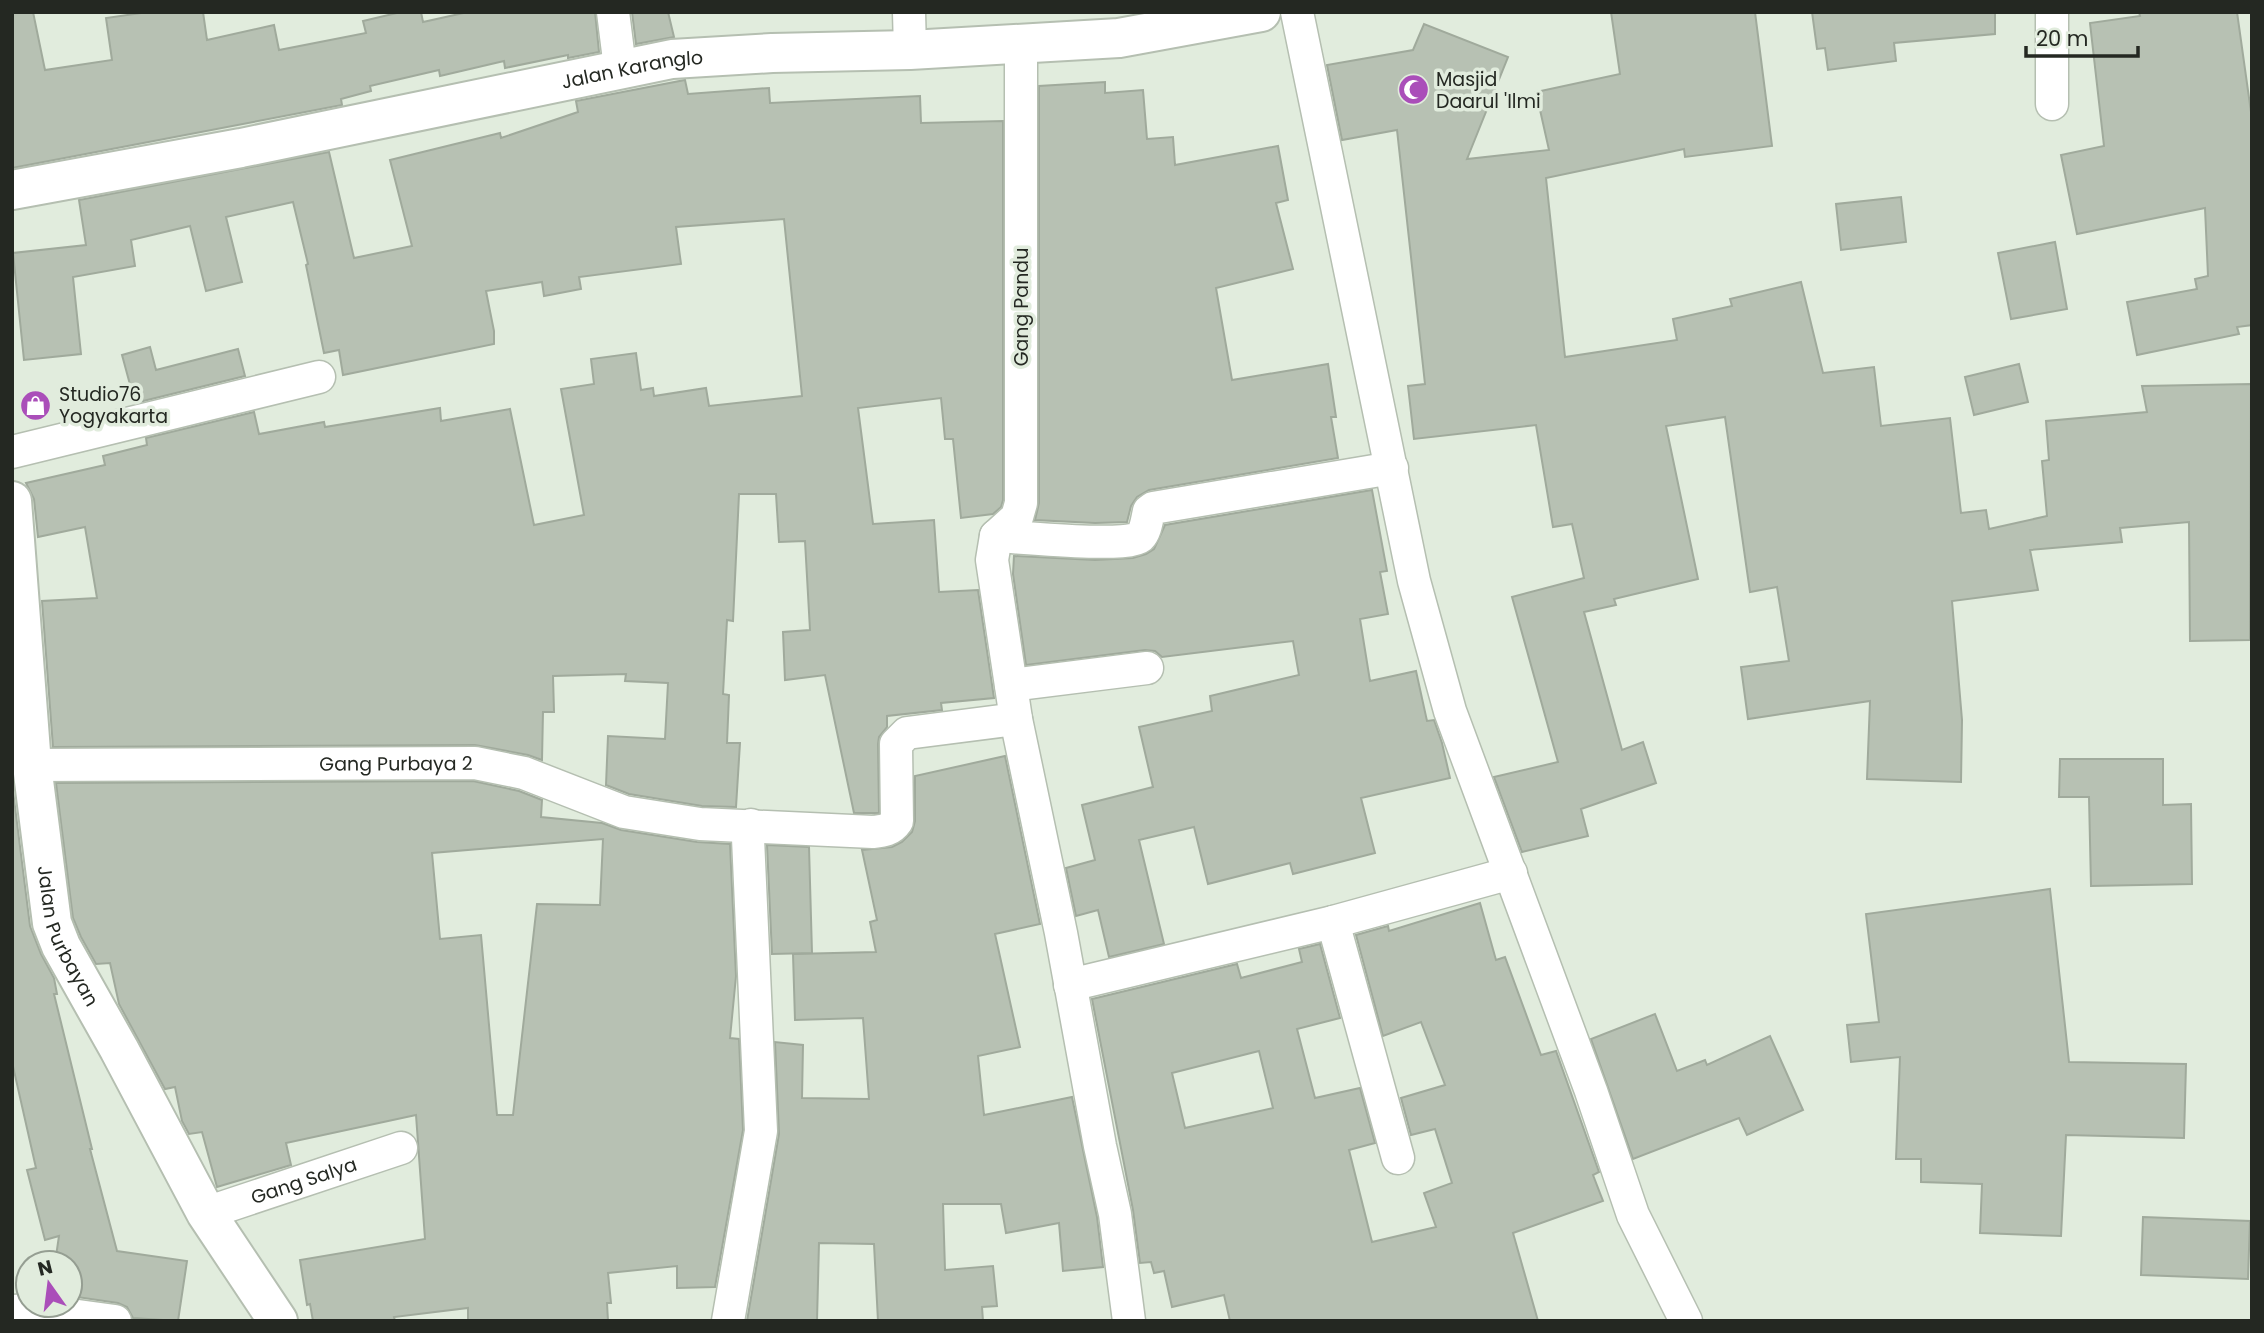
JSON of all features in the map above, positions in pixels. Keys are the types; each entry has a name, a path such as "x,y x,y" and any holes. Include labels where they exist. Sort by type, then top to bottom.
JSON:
{"street":[{"path":"613,12 620,68"},
{"path":"909,12 910,50"},
{"path":"1297,12 1414,581 1450,711 1591,1091 1633,1215 1686,1321"},
{"path":"2052,12 2052,104"},
{"name":"Jalan Karanglo","path":"12,190 241,148 672,59 772,53 910,50 1119,38 1237,15"},
{"name":"Gang Pandu","path":"994,548 1017,517 1021,503 1021,44"},
{"path":"12,452 318,377"},
{"path":"1129,1321 1115,1214 1016,719 994,548 1133,541 1140,537 1149,511 1153,508 1392,468"},
{"name":"Jalan Purbayan","path":"12,501 32,765 52,923 61,946 206,1213 278,1321"},
{"path":"1011,685 1147,668"},
{"name":"Gang Purbaya 2","path":"32,765 475,762 524,773 624,812 700,824 873,832 885,831 897,821 896,744 900,738 907,733 1016,719"},
{"path":"728,1321 761,1131 748,838 751,825"},
{"path":"1070,985 1333,922 1511,873"},
{"path":"1333,922 1398,1158"},
{"name":"Gang Salya","path":"206,1213 401,1148"},
{"path":"12,1311 34,1310 116,1321"}],"building":[{"path":"12,12 33,12 45,70 112,60 106,18 148,12 203,12 207,40 274,25 279,50 366,33 363,21 401,12 421,12 423,22 468,12 595,12 599,52 568,58 568,55 505,68 504,61 440,76 439,70 370,86 371,91 341,99 342,105 12,168"},
{"path":"632,12 668,12 674,37 636,44"},
{"path":"1611,12 1755,12 1772,146 1685,157 1684,149 1546,178 1565,357 1677,340 1673,319 1732,306 1730,299 1801,282 1823,373 1874,367 1881,426 1950,418 1961,513 1986,510 1989,529 2047,516 2042,461 2049,460 2046,421 2147,412 2142,386 2251,384 2250,640 2190,641 2189,522 2120,528 2122,542 2030,550 2038,590 1952,601 1962,720 1961,782 1867,779 1870,701 1748,719 1741,667 1789,661 1777,587 1750,592 1725,417 1666,426 1698,579 1614,599 1616,605 1584,612 1622,750 1643,742 1656,783 1581,809 1588,836 1522,852 1494,777 1558,762 1512,597 1584,578 1572,524 1553,527 1536,425 1414,439 1408,386 1425,384 1397,130 1342,140 1327,65 1413,50 1424,24 1508,57 1467,159 1549,150 1536,92 1620,74"},
{"path":"1812,12 1995,12 1995,34 1894,43 1896,61 1828,70 1825,48 1817,49"},
{"path":"2139,12 2237,12 2252,119 2252,325 2237,327 2239,334 2137,355 2127,302 2197,289 2195,279 2208,276 2205,208 2077,234 2061,155 2104,146 2090,23 2140,16"},
{"path":"685,80 688,94 769,88 770,103 920,96 921,123 1003,121 1001,507 993,514 961,518 953,439 945,439 941,398 858,408 873,524 934,520 939,592 978,590 994,698 941,703 942,710 887,716 887,727 879,737 878,744 879,813 854,813 825,675 785,680 783,632 810,630 805,541 779,542 776,494 739,494 733,621 727,620 723,694 729,695 727,743 740,743 736,807 702,806 629,794 606,785 608,736 665,739 668,683 625,681 626,674 553,676 554,712 543,712 542,760 475,745 53,747 42,601 97,598 85,527 38,537 34,499 26,483 105,465 103,456 147,445 146,438 254,412 259,434 324,422 325,427 440,408 441,421 510,409 534,525 584,515 561,389 594,384 591,359 636,353 641,390 653,388 654,396 706,388 709,406 802,396 784,219 676,227 681,264 579,277 581,289 544,296 542,282 486,291 494,344 343,375 339,350 324,353 306,265 308,264 293,202 226,217 242,282 206,291 190,226 131,240 135,266 73,277 81,354 24,360 13,253 86,245 79,200 329,152 354,258 412,246 390,160 500,133 501,138 578,112 576,101"},
{"path":"1105,82 1105,93 1143,90 1147,139 1173,137 1175,165 1278,146 1288,200 1276,203 1293,269 1216,288 1232,380 1328,364 1336,417 1331,417 1338,458 1149,490 1137,497 1131,506 1127,522 1035,520 1039,503 1039,86"},
{"path":"1901,197 1906,242 1841,250 1836,204"},
{"path":"2055,242 2067,309 2011,319 1998,253"},
{"path":"150,347 156,370 238,349 245,376 135,403 122,355"},
{"path":"2019,364 2028,402 1974,415 1965,377"},
{"path":"1372,490 1387,571 1380,572 1388,614 1360,619 1370,681 1416,671 1427,721 1434,720 1450,778 1361,798 1375,853 1293,874 1290,863 1208,884 1194,827 1139,840 1164,944 1109,957 1098,910 1076,916 1066,868 1095,860 1082,805 1153,787 1139,727 1212,711 1210,696 1299,675 1293,641 1162,657 1155,651 1145,650 1026,665 1013,574 1014,556 1095,560 1133,558 1154,549 1165,525"},
{"path":"1005,756 1040,924 995,934 1020,1047 978,1056 984,1115 1072,1097 1097,1217 1103,1267 1063,1271 1059,1223 1006,1233 1001,1204 943,1204 945,1270 993,1266 997,1306 982,1307 983,1321 878,1321 874,1244 819,1243 817,1321 747,1321 779,1134 775,1042 803,1045 802,1098 869,1099 863,1018 795,1020 793,954 876,952 870,922 877,920 862,850 892,847 912,832 915,821 915,776"},
{"path":"2060,759 2163,759 2163,805 2191,804 2192,884 2091,886 2089,797 2059,797"},
{"path":"473,781 519,791 542,800 541,817 602,823 621,830 697,842 730,844 736,976 730,1038 739,1039 743,1130 715,1287 677,1288 677,1266 608,1273 611,1303 607,1303 608,1321 468,1321 468,1308 394,1317 395,1321 313,1321 310,1304 307,1305 300,1260 425,1239 416,1115 286,1143 291,1165 217,1187 202,1132 189,1134 182,1121 175,1087 165,1089 119,1004 110,963 96,964 73,918 56,783","holes":["603,839 600,905 537,904 513,1115 497,1115 481,935 440,939 432,853"]},
{"path":"12,783 30,926 54,978 57,994 54,994 117,1251 187,1261 178,1321 133,1318 127,1307 118,1303 84,1298 84,1249 57,1249 59,1236 45,1240 27,1170 36,1168 12,1062"},
{"path":"767,845 809,847 812,953 772,954"},
{"path":"2050,889 2069,1062 2186,1064 2184,1138 2066,1135 2061,1236 1980,1233 1982,1184 1921,1182 1921,1159 1896,1159 1900,1057 1851,1062 1847,1025 1879,1022 1866,914"},
{"path":"1480,903 1496,960 1505,957 1541,1055 1556,1051 1599,1172 1593,1175 1603,1201 1513,1233 1538,1321 1230,1321 1224,1295 1172,1307 1164,1271 1154,1273 1151,1262 1140,1263 1133,1210 1092,999 1237,964 1241,978 1302,962 1299,949 1320,944 1340,1018 1297,1029 1315,1098 1360,1088 1375,1143 1349,1150 1372,1242 1436,1227 1424,1193 1452,1183 1435,1129 1411,1135 1401,1098 1445,1085 1421,1022 1383,1036 1356,935 1388,926 1389,931","holes":["1259,1051 1273,1108 1185,1128 1172,1073"]},
{"path":"1655,1014 1677,1071 1705,1060 1707,1065 1770,1036 1803,1110 1747,1135 1739,1118 1633,1159 1591,1039"},
{"path":"2143,1217 2250,1221 2248,1279 2141,1275"}],"place":[{"name":"Masjid Daarul 'Ilmi","path":"1413,90"},
{"name":"Studio76 Yogyakarta","path":"36,405"}]}
